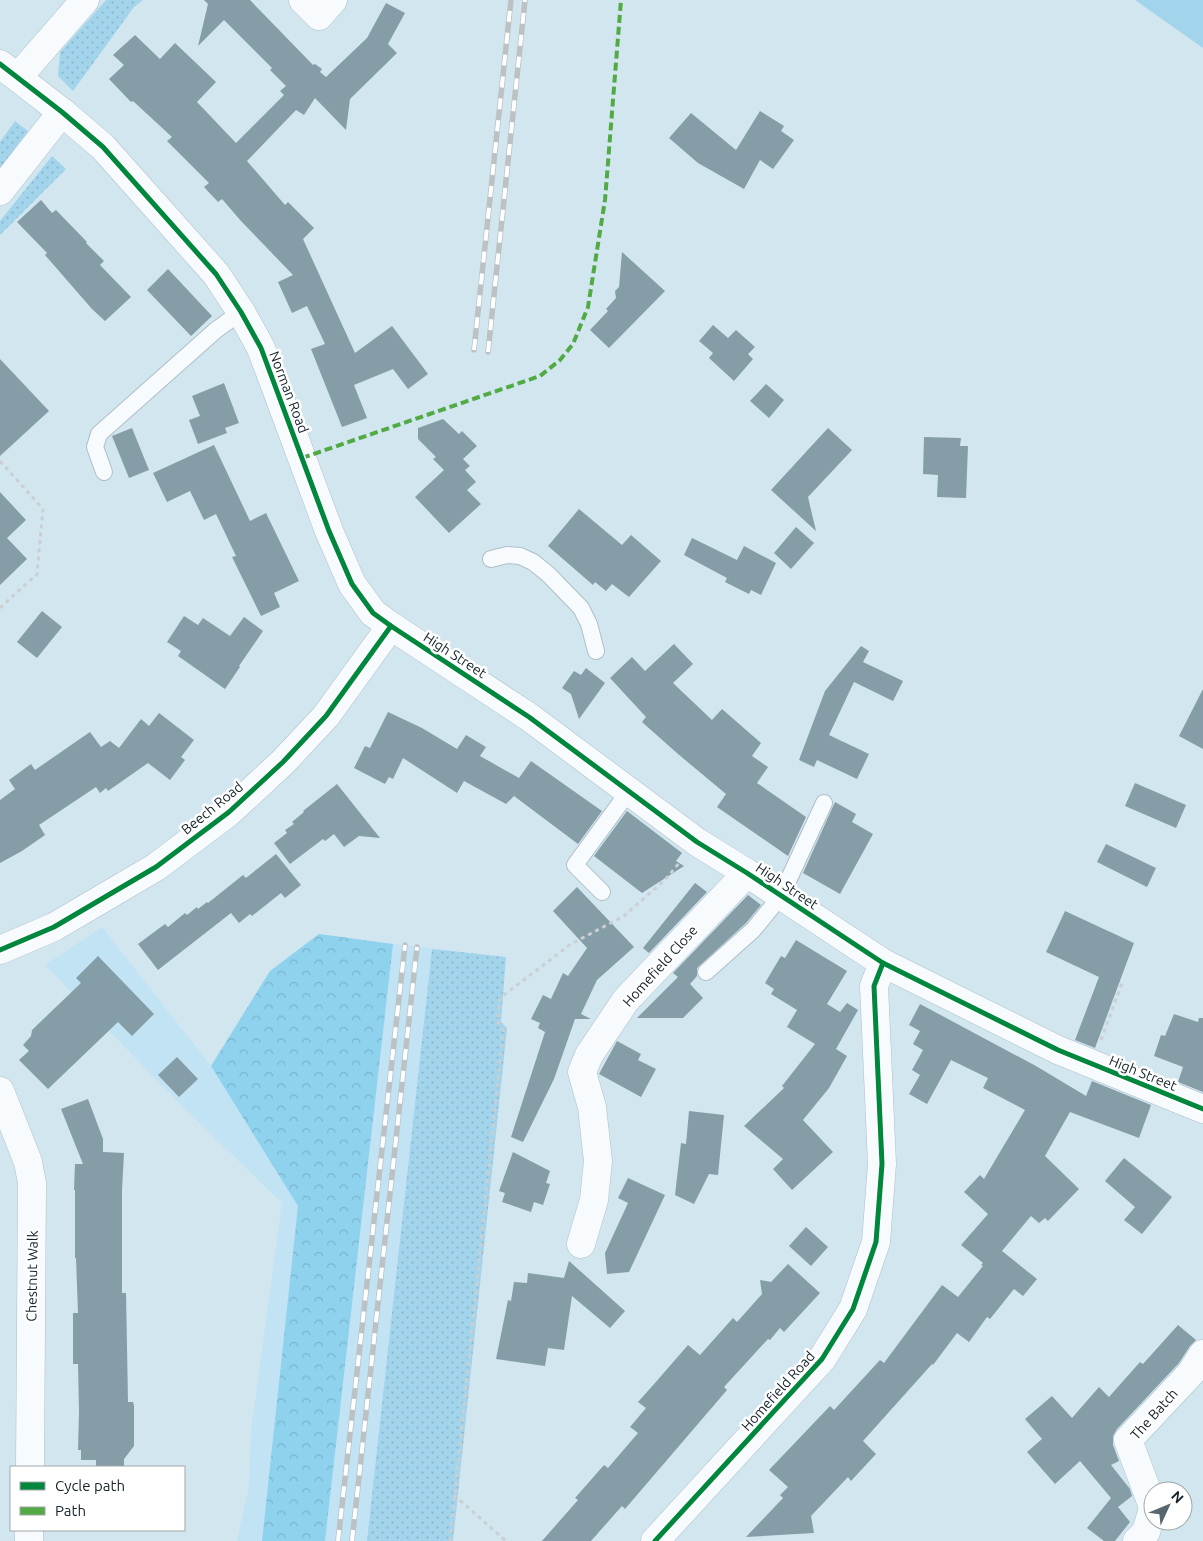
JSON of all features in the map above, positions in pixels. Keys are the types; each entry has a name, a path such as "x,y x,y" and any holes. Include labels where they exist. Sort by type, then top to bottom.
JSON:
{"street":[{"path":"9,71 85,0"},
{"path":"302,0 319,16 333,0"},
{"name":"Norman Road","path":"9,71 62,112 103,148 216,274 241,312 261,348 329,531 352,584 373,613 391,626"},
{"path":"0,191 62,112"},
{"name":"High Street","path":"391,626 529,717 697,842 883,963 1058,1050 1203,1109"},
{"name":"Beech Road","path":"0,950 54,927 156,867 229,812 283,762 326,716 391,626"},
{"name":"Homefield Close","path":"581,1244 594,1200 598,1160 592,1107 582,1072 589,1055 626,1000 747,873"},
{"name":"Homefield Road","path":"655,1541 822,1359 853,1309 876,1242 882,1164 874,986 883,963"},
{"name":"Chestnut Walk","path":"0,1092 28,1162 32,1184 30,1466"},
{"name":"The Batch","path":"1143,1481 1128,1440 1191,1373 1203,1354"},
{"name":"The Batch","path":"1137,1541 1146,1531"}],"lane":[{"path":"104,472 95,447 99,434 216,330 241,312"},
{"path":"491,559 507,555 520,556 533,562 548,574 581,608 596,651"},
{"path":"602,892 575,865 628,791"},
{"path":"706,972 753,930 781,896 824,803"}],"path":[{"path":"0,462 43,508 37,574 0,608"},
{"path":"450,1541 503,1031 497,1020 500,998 571,944 624,916 665,880 697,842"},
{"path":"1092,1064 1122,983"},
{"path":"454,1495 506,1541"}],"shaded area":[{"path":"106,0 143,0 134,7 73,91 58,76 60,52"},
{"path":"1135,0 1203,0 1203,48"},
{"path":"15,121 28,131 0,168 0,142"},
{"path":"52,156 66,169 0,235 0,221"},
{"path":"102,927 211,1066 270,971 319,934 506,957 497,994 446,1541 237,1541 249,1486 251,1431 282,1203 185,1109 45,965"},
{"path":"432,949 506,957 501,1022 507,1028 453,1541 367,1541"}],"green space":[{"path":"319,934 393,944 325,1541 262,1541 298,1206 211,1066 270,971"}],"building":[{"path":"204,0 250,0 313,65 315,64 322,69 320,72 326,77 367,38 386,3 405,13 388,44 397,53 350,99 346,130 315,98 304,115 296,110 247,161 285,205 288,202 314,228 303,239 355,353 392,326 428,374 408,389 393,369 354,385 367,418 342,427 311,349 325,344 307,306 292,313 278,282 293,275 222,199 218,202 204,187 209,183 167,141 172,137 133,101 131,102 109,79 124,65 113,55 135,35 160,59 175,43 216,82 197,102 236,143 284,95 280,91 286,86 270,70 272,68 224,20 198,46 208,4"},
{"path":"760,111 784,126 781,131 794,140 773,169 760,160 744,189 698,163 669,138 691,113 736,150"},
{"path":"41,200 52,213 56,210 87,242 104,261 100,265 131,297 105,321 92,309 45,255 47,253 17,222"},
{"path":"622,252 665,291 609,348 590,330 608,311 606,309 616,298 615,291 619,287"},
{"path":"168,269 212,316 191,336 147,290"},
{"path":"713,325 728,338 736,330 755,347 748,354 753,359 734,381 709,358 713,353 699,341"},
{"path":"0,359 49,411 0,456"},
{"path":"224,383 239,423 225,428 227,433 198,444 189,420 200,416 192,396"},
{"path":"766,384 784,400 769,418 750,401"},
{"path":"443,419 459,434 462,431 477,446 463,459 470,466 465,470 476,482 467,490 481,504 449,533 415,497 444,470 433,459 436,457 418,439 418,428"},
{"path":"132,428 149,470 129,478 112,436"},
{"path":"828,428 852,450 808,497 816,531 771,490"},
{"path":"924,437 961,438 960,446 968,446 966,498 937,497 938,475 923,474"},
{"path":"214,445 250,521 266,513 299,581 274,593 280,607 261,616 232,557 236,556 216,514 204,520 190,491 167,502 153,473"},
{"path":"0,492 26,520 7,538 27,559 0,585"},
{"path":"579,509 622,545 631,535 661,561 629,597 612,584 606,591 595,582 593,585 548,546"},
{"path":"796,527 814,543 791,569 774,553"},
{"path":"692,538 737,560 744,546 776,563 761,595 751,590 749,594 725,582 727,578 684,555"},
{"path":"42,611 62,627 37,658 17,642"},
{"path":"184,616 198,625 203,618 230,636 244,617 263,631 225,689 178,656 181,651 167,642"},
{"path":"674,644 693,664 673,683 712,720 722,709 761,743 752,756 768,767 757,783 806,817 788,856 717,807 726,794 642,722 646,717 610,678 632,657 645,671"},
{"path":"861,646 869,651 863,662 903,681 893,701 854,682 829,735 869,754 857,779 817,760 814,767 799,760 825,691"},
{"path":"586,668 605,683 579,719 571,694 562,688 574,671 581,675"},
{"path":"1203,689 1203,749 1179,736"},
{"path":"388,712 422,728 457,749 466,735 486,747 480,756 519,778 531,761 602,811 578,844 514,796 506,804 464,781 457,793 403,758 393,779 389,777 385,784 354,768 365,746 370,748"},
{"path":"159,713 194,740 181,757 185,760 170,780 148,763 108,791 106,788 100,793 96,787 39,825 45,835 0,863 0,800 15,789 9,780 31,764 35,770 90,732 101,747 110,741 119,748 141,719 149,726"},
{"path":"1135,783 1186,805 1176,828 1125,806"},
{"path":"337,784 380,838 359,836 344,847 334,834 325,841 323,839 290,864 274,843 287,833 285,830 294,824 292,822 303,811"},
{"path":"835,802 856,814 852,822 873,834 840,894 803,873"},
{"path":"627,811 682,853 676,861 684,866 642,893 594,856"},
{"path":"1106,844 1156,868 1147,887 1097,862"},
{"path":"276,854 301,885 285,898 281,893 252,916 250,914 239,923 231,913 158,970 138,944 165,924 168,927 185,913 187,915 197,907 198,909 208,903 243,875 246,878"},
{"path":"695,883 707,892 649,953 643,948"},
{"path":"577,887 634,947 597,980 581,1014 591,1019 575,1019 554,1079 523,1142 511,1137 545,1032 538,1028 540,1023 531,1019 543,995 551,999 563,973 568,976 587,948 553,911"},
{"path":"748,895 761,905 746,923 697,968 697,976 690,984 703,998 683,1018 637,1018 678,977 673,973"},
{"path":"1065,911 1134,943 1095,1048 1075,1040 1099,977 1046,952"},
{"path":"796,940 847,971 827,1004 840,1012 847,1003 858,1010 836,1049 847,1056 829,1088 803,1120 833,1152 792,1190 773,1169 783,1159 744,1126 784,1088 782,1086 815,1044 787,1027 797,1010 771,994 774,989 765,983 781,956 785,958"},
{"path":"98,956 154,1014 132,1036 118,1022 48,1089 19,1060 29,1051 23,1045 31,1036 32,1030 81,983 76,978"},
{"path":"920,1004 1036,1066 1086,1096 1092,1081 1151,1105 1139,1138 1070,1112 1045,1156 1079,1189 1048,1221 1045,1218 1039,1223 1031,1216 1002,1251 1037,1279 1023,1296 1014,1289 990,1319 987,1317 969,1342 957,1333 933,1365 863,1441 876,1454 851,1481 848,1477 811,1516 814,1533 746,1537 783,1498 780,1495 788,1487 769,1470 830,1406 834,1410 880,1360 884,1363 942,1285 958,1297 983,1266 981,1265 983,1263 961,1245 988,1214 964,1192 980,1175 984,1179 1025,1110 983,1088 988,1078 951,1060 927,1104 909,1094 920,1075 912,1070 923,1050 913,1044 920,1031 909,1025"},
{"path":"1174,1014 1198,1022 1199,1018 1203,1018 1203,1092 1178,1082 1183,1067 1154,1056 1161,1035 1165,1036"},
{"path":"617,1041 641,1054 638,1060 656,1069 641,1097 599,1074"},
{"path":"177,1057 198,1079 179,1097 158,1075"},
{"path":"88,1099 103,1139 103,1152 124,1153 122,1293 126,1293 128,1402 133,1402 134,1406 134,1446 124,1459 124,1466 96,1466 96,1460 81,1460 81,1450 78,1450 78,1364 73,1364 73,1313 78,1313 74,1190 75,1164 83,1164 61,1109"},
{"path":"689,1111 724,1115 718,1175 709,1174 694,1204 675,1195 681,1143 686,1144"},
{"path":"513,1152 550,1171 546,1183 550,1184 543,1205 534,1202 531,1212 502,1202 505,1193 499,1191"},
{"path":"1124,1158 1172,1197 1142,1234 1124,1220 1135,1207 1105,1181"},
{"path":"628,1178 665,1195 629,1272 607,1274 605,1253 628,1203 618,1198"},
{"path":"806,1227 828,1247 811,1266 789,1246"},
{"path":"569,1261 625,1311 610,1328 572,1296 564,1350 548,1348 545,1366 496,1359 508,1300 511,1301 514,1282 527,1283 528,1273 564,1278"},
{"path":"788,1264 820,1293 784,1332 780,1328 770,1340 768,1339 724,1387 727,1390 625,1509 622,1506 591,1541 542,1541 578,1500 575,1498 604,1465 608,1468 638,1433 630,1427 646,1408 638,1402 688,1345 700,1355 733,1318 737,1322 762,1294 760,1280 771,1282"},
{"path":"1178,1325 1196,1340 1179,1363 1117,1429 1113,1436 1113,1445 1119,1461 1111,1465 1130,1489 1132,1496 1118,1507 1130,1522 1115,1541 1104,1541 1087,1528 1111,1498 1080,1461 1055,1484 1027,1452 1042,1439 1025,1419 1052,1396 1072,1418 1099,1387 1109,1397 1140,1362 1143,1364"}],"railway":[{"path":"474,350 511,0"},
{"path":"488,352 525,0"},
{"path":"338,1541 405,945"},
{"path":"352,1541 417,947"}],"marked path":[{"path":"302,458 540,376 560,360 573,344 588,307 605,200 621,0"}],"cycle path":[{"path":"0,64 62,112 103,147 216,274 241,312 261,348 329,531 352,584 373,613 529,717 697,842 883,963 1058,1050 1203,1109"},
{"path":"0,950 54,927 156,867 229,812 283,762 326,716 391,626"},
{"path":"655,1541 822,1359 853,1309 876,1242 882,1164 874,986 883,963"}]}
